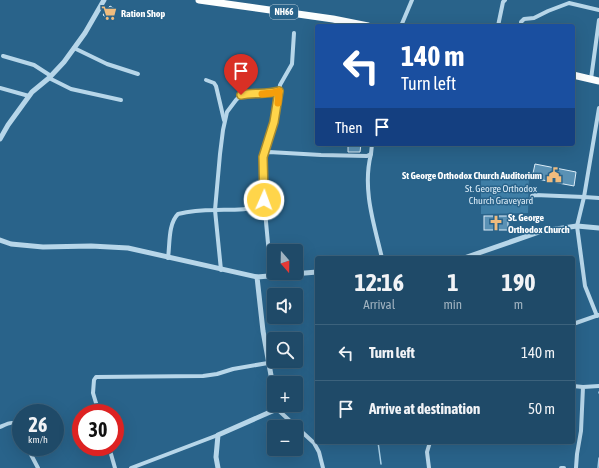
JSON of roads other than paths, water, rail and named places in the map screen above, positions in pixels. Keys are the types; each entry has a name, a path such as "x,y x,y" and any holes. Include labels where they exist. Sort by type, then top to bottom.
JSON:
{"highway":[{"name":"NH66","path":"199,0 218,1 358,24"},
{"path":"575,75 599,81"}],"street":[{"path":"0,139 8,125 32,92 50,77 74,48 85,33 104,0"},
{"path":"402,24 412,0"},
{"path":"498,24 503,2 505,0"},
{"path":"520,24 524,19 534,18 569,3 599,10"},
{"path":"590,79 599,20"},
{"path":"268,244 264,200 264,154 274,122 282,80 292,64 294,33"},
{"path":"74,48 107,64 138,74"},
{"path":"3,56 34,65 50,77 71,89 121,100"},
{"path":"206,80 214,83 216,86 225,122"},
{"path":"0,88 29,96"},
{"path":"220,270 215,210 220,154 227,112 231,105 241,95 272,93 279,91"},
{"path":"575,323 598,316 585,286 577,226 584,197 599,108"},
{"path":"372,146 368,167 369,204 382,256"},
{"path":"264,154 269,152 367,156 371,154"},
{"path":"531,203 532,196 535,195 599,198"},
{"path":"168,258 172,225 178,214 251,208 264,200"},
{"path":"470,256 542,231 577,226 599,228"},
{"path":"0,240 11,244 44,247 91,246 128,248 220,270 257,277 267,276"},
{"path":"303,273 315,272"},
{"path":"257,277 262,331 267,358"},
{"path":"96,404 93,393 94,380 96,377 203,376 267,363"},
{"path":"575,386 583,388 599,386"},
{"path":"576,468 581,431 583,388"},
{"path":"131,468 218,435 267,412"},
{"path":"282,412 314,443 319,452 323,468"},
{"path":"0,427 12,422"},
{"path":"218,435 216,458 218,468"},
{"path":"429,444 427,452 429,468"},
{"path":"32,456 38,468"},
{"path":"112,456 115,468"}],"waterway":[{"path":"378,444 381,464"},
{"path":"598,468 599,458"}],"place":[{"name":"Ration Shop","path":"109,13"},
{"name":"St George Orthodox Church Auditorium","path":"554,175"},
{"name":"St. George Orthodox Church","path":"496,223"}],"park label":[{"name":"St. George Orthodox Church Graveyard","path":"501,194"}]}
